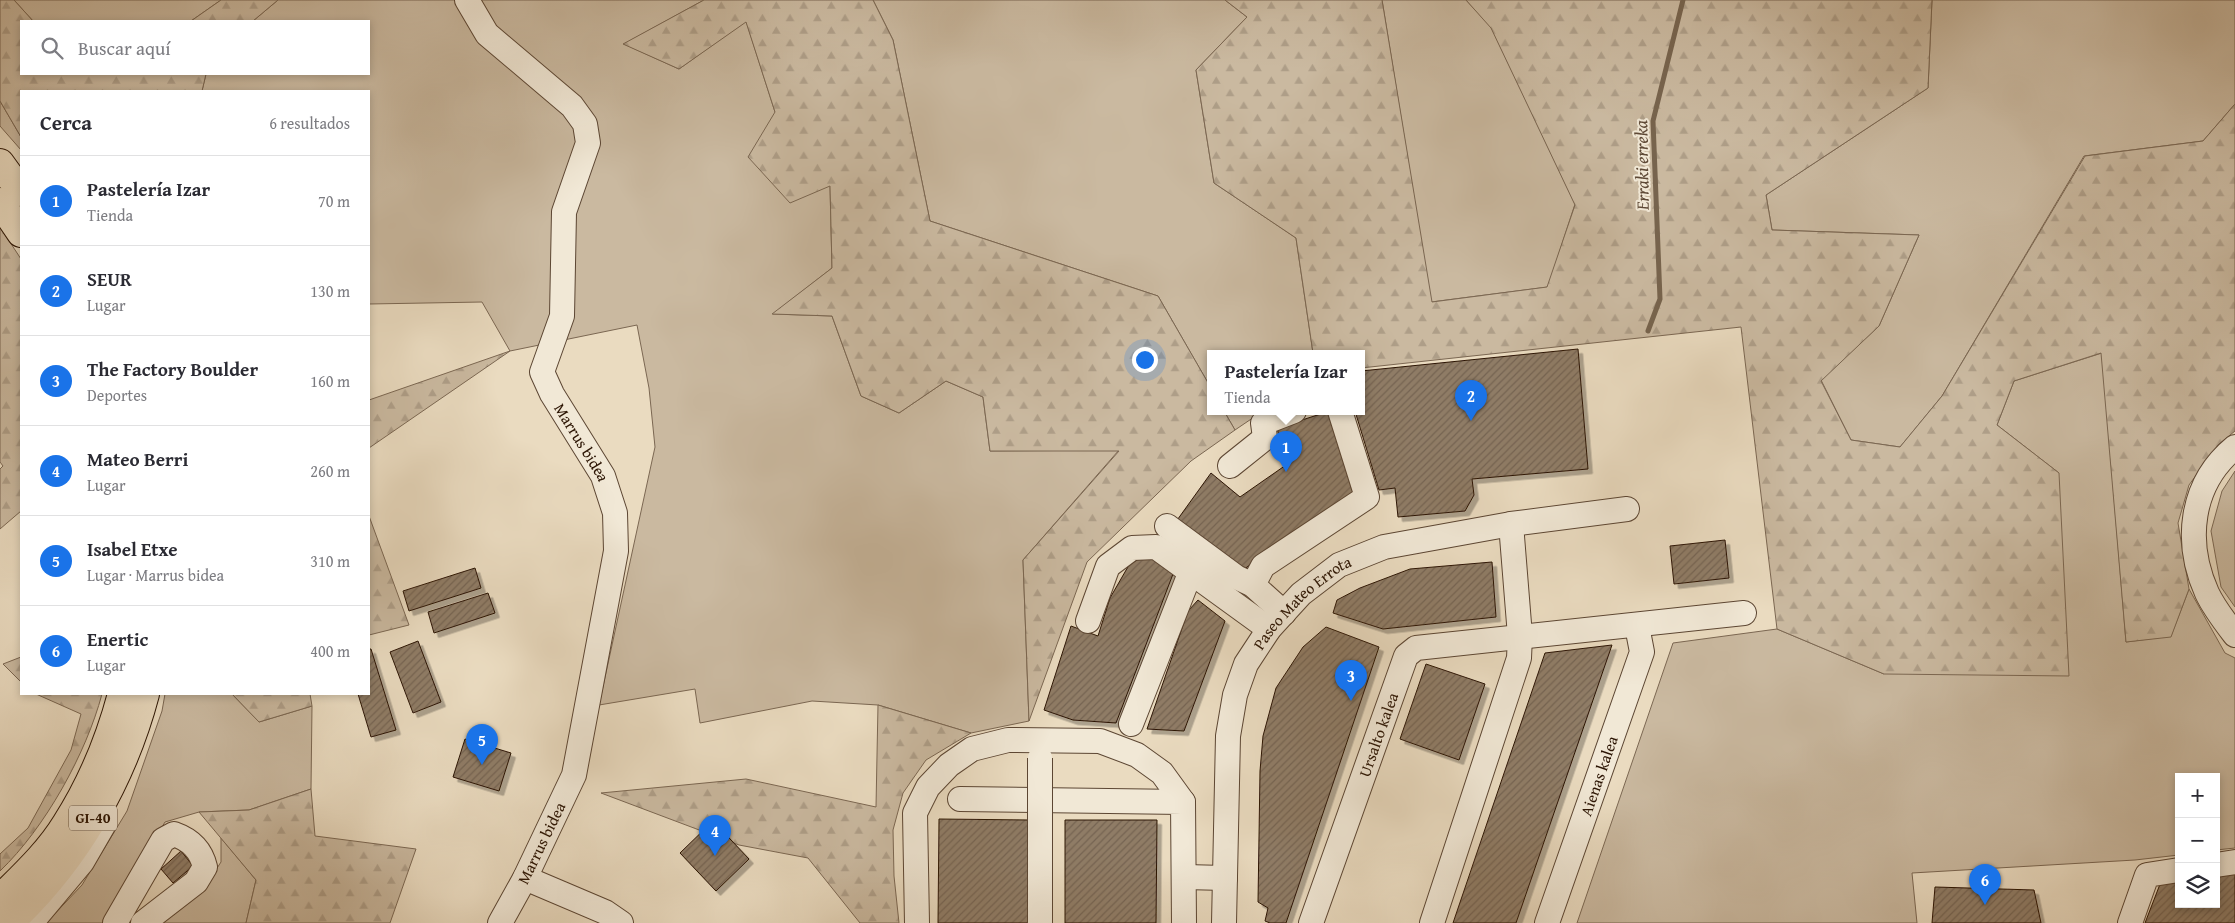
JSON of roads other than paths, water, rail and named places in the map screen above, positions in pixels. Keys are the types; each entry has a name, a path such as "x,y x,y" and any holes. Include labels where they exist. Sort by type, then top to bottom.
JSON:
{"main road":[{"path":"0,163 20,191"},
{"path":"0,202 20,232"},
{"name":"GI-40","path":"0,899 32,866 66,825 95,771 122,695"},
{"name":"GI-40","path":"9,923 28,906 67,858 98,811 122,761 141,706"}],"street":[{"name":"Marrus bidea","path":"467,0 487,34 572,106 585,124 588,143 564,212 562,316 542,372 552,394 603,476 615,513 616,552 574,775 557,789 525,878 500,923"},
{"path":"1230,466 1265,438 1263,423 1284,415"},
{"path":"1253,585 1263,566 1367,497 1341,415"},
{"path":"2235,447 2209,477 2197,504 2193,534 2197,565 2208,594 2235,635"},
{"name":"Paseo Mateo Errota","path":"1224,923 1228,736 1235,695 1246,664 1277,621 1301,594 1339,565 1384,547 1511,524 1627,509"},
{"path":"1432,923 1519,658 1520,636 1511,524"},
{"path":"1167,526 1236,577 1253,585 1277,621"},
{"path":"1088,621 1108,566 1132,548 1156,547 1192,572 1277,621"},
{"path":"1131,724 1192,572"},
{"name":"Ursalto kalea","path":"1311,923 1406,656 1416,648 1520,636 1637,626 1744,613"},
{"name":"Aienas kalea","path":"1547,923 1642,652 1637,626"},
{"path":"31,923 82,862 104,826 127,773 141,706"},
{"path":"917,923 915,813 928,787 949,764 972,749 1008,740 1039,749 1100,741 1137,755 1162,773 1183,802 1184,923"},
{"path":"1039,749 1040,923"},
{"path":"960,799 1183,802"},
{"path":"115,923 163,840 174,834 186,839 202,854 206,867 196,882 143,923"},
{"path":"2220,864 2235,862"},
{"path":"2130,923 2147,875 2175,871"},
{"path":"1184,877 1225,878"},
{"path":"525,878 571,904 614,913"}],"waterway":[{"name":"Erraki erreka","path":"1648,331 1660,299 1653,121 1683,0"}],"place":[{"name":"SEUR","path":"1471,421"},
{"name":"Pastelería Izar","path":"1286,472"},
{"name":"The Factory Boulder","path":"1351,701"},
{"name":"Isabel Etxe","path":"482,765"},
{"name":"Mateo Berri","path":"715,856"},
{"name":"Enertic","path":"1985,905"}]}
